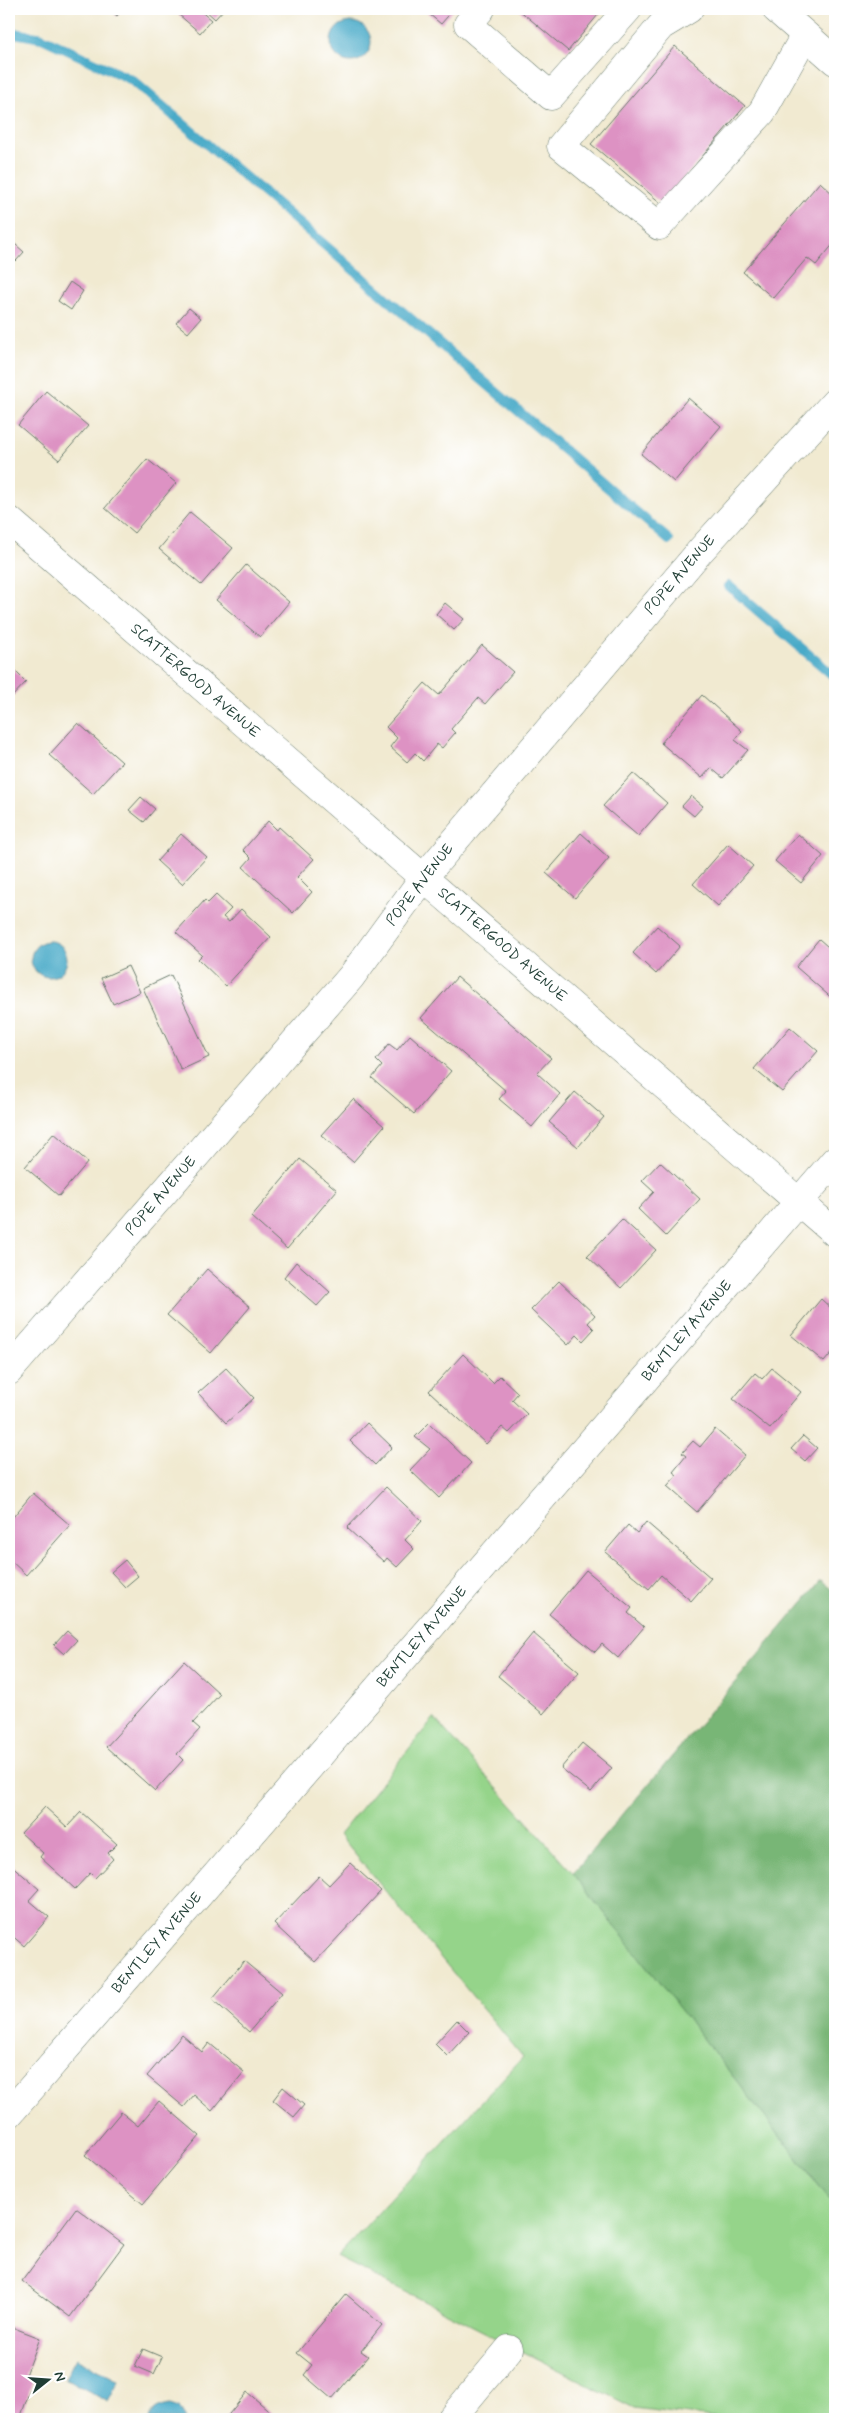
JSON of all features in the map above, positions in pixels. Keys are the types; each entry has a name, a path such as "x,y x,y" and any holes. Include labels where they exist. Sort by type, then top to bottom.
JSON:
{"street":[{"path":"481,9 468,24 551,96 628,9"},
{"path":"689,9 661,26 561,146 659,226 762,112 805,35"},
{"path":"776,9 835,60"},
{"name":"POPE AVENUE","path":"9,1372 351,977 424,877 701,550 835,402"},
{"name":"SCATTERGOOD AVENUE","path":"9,520 835,1234"},
{"name":"BENTLEY AVENUE","path":"9,2114 835,1160"},
{"path":"451,2419 509,2349"}],"green space":[{"path":"821,1581 835,1592 835,2206 573,1873"},
{"path":"434,1718 573,1873 835,2206 835,2419 720,2419 634,2408 337,2257 523,2057 339,1835"}],"water":[{"path":"351,22 365,28 371,42 365,56 351,62 337,56 331,42 337,28"},
{"path":"49,941 56,942 62,946 66,952 66,966 62,972 56,976 49,977 42,976 36,972 32,966 31,959 32,952 36,946 42,942"},
{"path":"76,2358 119,2381 108,2402 65,2378"},
{"path":"170,2404 179,2407 186,2419 149,2419 156,2408"}],"building":[{"path":"109,9 123,9 117,16"},
{"path":"182,9 198,9 211,20 200,33 178,14"},
{"path":"204,9 224,9 215,19"},
{"path":"423,9 454,9 441,24"},
{"path":"518,9 603,9 568,51"},
{"path":"675,46 745,106 662,204 591,144"},
{"path":"820,182 835,196 835,242 816,265 807,258 773,298 743,272"},
{"path":"15,244 24,252 16,261 9,255 9,251"},
{"path":"70,282 83,291 71,310 58,301"},
{"path":"189,308 201,318 188,333 176,323"},
{"path":"46,391 88,426 59,460 18,425"},
{"path":"688,398 721,426 674,482 641,454"},
{"path":"147,459 176,483 134,533 105,508"},
{"path":"190,512 233,548 201,585 159,549"},
{"path":"246,565 289,602 260,637 216,600"},
{"path":"445,603 464,619 454,630 436,614"},
{"path":"482,645 513,672 485,704 478,698 451,729 455,733 442,748 437,744 423,761 415,753 407,762 390,747 397,738 386,727 425,683 439,695"},
{"path":"9,665 26,682 9,700"},
{"path":"702,695 742,731 735,740 748,750 723,778 711,768 702,778 661,743"},
{"path":"78,723 122,762 93,794 49,755"},
{"path":"633,773 667,803 638,836 603,806"},
{"path":"691,796 703,806 694,816 682,806"},
{"path":"141,797 155,809 144,822 129,810"},
{"path":"268,821 277,830 279,827 314,859 297,877 312,892 293,913 243,867 251,858 243,850"},
{"path":"581,833 609,858 575,898 546,873"},
{"path":"181,834 207,857 182,884 157,861"},
{"path":"798,834 823,856 801,883 775,861"},
{"path":"728,844 753,866 718,906 693,884"},
{"path":"216,895 231,909 223,917 229,922 241,909 271,937 226,986 198,959 202,955 176,932 205,900 208,903"},
{"path":"657,926 680,946 656,974 633,953"},
{"path":"819,939 835,953 835,1001 796,967"},
{"path":"128,966 140,992 113,1004 101,978"},
{"path":"171,975 209,1057 181,1070 143,988"},
{"path":"457,977 551,1058 537,1073 560,1094 532,1127 499,1099 506,1091 421,1018"},
{"path":"790,1027 818,1051 782,1092 754,1069"},
{"path":"410,1035 451,1071 414,1114 372,1078 382,1066 376,1060 389,1044 397,1050"},
{"path":"575,1092 604,1117 578,1147 549,1122"},
{"path":"353,1099 384,1126 353,1162 321,1135"},
{"path":"54,1133 88,1162 59,1196 25,1167"},
{"path":"300,1159 337,1190 287,1249 251,1217"},
{"path":"660,1162 700,1199 666,1236 638,1209 654,1192 642,1181"},
{"path":"622,1219 656,1250 621,1288 587,1256"},
{"path":"296,1262 330,1292 317,1306 284,1277"},
{"path":"207,1269 250,1307 211,1353 167,1315"},
{"path":"559,1281 595,1315 588,1323 594,1329 583,1341 577,1335 568,1345 531,1310"},
{"path":"821,1299 835,1312 835,1349 824,1362 791,1335"},
{"path":"463,1354 493,1383 500,1376 518,1393 512,1400 527,1414 509,1433 502,1427 486,1444 429,1391"},
{"path":"226,1368 254,1398 226,1423 198,1393"},
{"path":"772,1368 801,1392 770,1429 733,1399 755,1373 762,1379"},
{"path":"367,1423 392,1447 375,1465 350,1441"},
{"path":"429,1423 471,1463 439,1498 410,1470 430,1449 415,1437"},
{"path":"715,1429 745,1455 697,1512 667,1486 677,1475 673,1472 686,1456 682,1453 693,1441 700,1447"},
{"path":"803,1436 817,1448 805,1461 791,1449"},
{"path":"386,1487 422,1521 405,1540 414,1549 397,1567 387,1558 384,1562 347,1528"},
{"path":"33,1493 70,1525 26,1575 9,1559 9,1512 13,1517"},
{"path":"646,1522 711,1578 691,1601 661,1575 649,1589 605,1552 628,1525 637,1533"},
{"path":"125,1560 138,1576 125,1587 111,1572"},
{"path":"586,1570 632,1608 628,1613 644,1627 618,1658 602,1644 595,1652 549,1614"},
{"path":"67,1631 77,1640 64,1654 54,1645"},
{"path":"533,1633 579,1672 543,1714 498,1676"},
{"path":"184,1661 220,1694 193,1723 200,1729 177,1754 183,1760 155,1791 106,1747"},
{"path":"582,1743 612,1768 591,1792 561,1768"},
{"path":"45,1807 67,1827 81,1812 117,1844 108,1853 113,1859 95,1878 90,1873 75,1889 40,1857 43,1853 21,1833"},
{"path":"9,1863 39,1889 29,1900 49,1917 24,1946 9,1933"},
{"path":"350,1863 381,1891 315,1962 274,1924 319,1876 329,1885"},
{"path":"244,1961 282,1993 249,2032 212,1999"},
{"path":"457,2020 469,2032 447,2056 435,2044"},
{"path":"182,2035 202,2052 209,2043 244,2072 212,2111 194,2095 184,2107 147,2076"},
{"path":"283,2087 304,2105 294,2117 273,2100"},
{"path":"159,2101 200,2136 143,2204 85,2155 121,2112 138,2126"},
{"path":"76,2208 124,2244 70,2317 22,2281"},
{"path":"346,2294 382,2325 361,2351 368,2356 332,2399 304,2375 312,2365 297,2353"},
{"path":"9,2326 40,2338 26,2375 34,2378 20,2419 9,2419"},
{"path":"143,2349 162,2357 154,2374 135,2366"},
{"path":"247,2392 279,2419 225,2419"}],"waterway":[{"path":"9,32 42,38 132,80 669,540"},
{"path":"729,586 835,677"}]}
